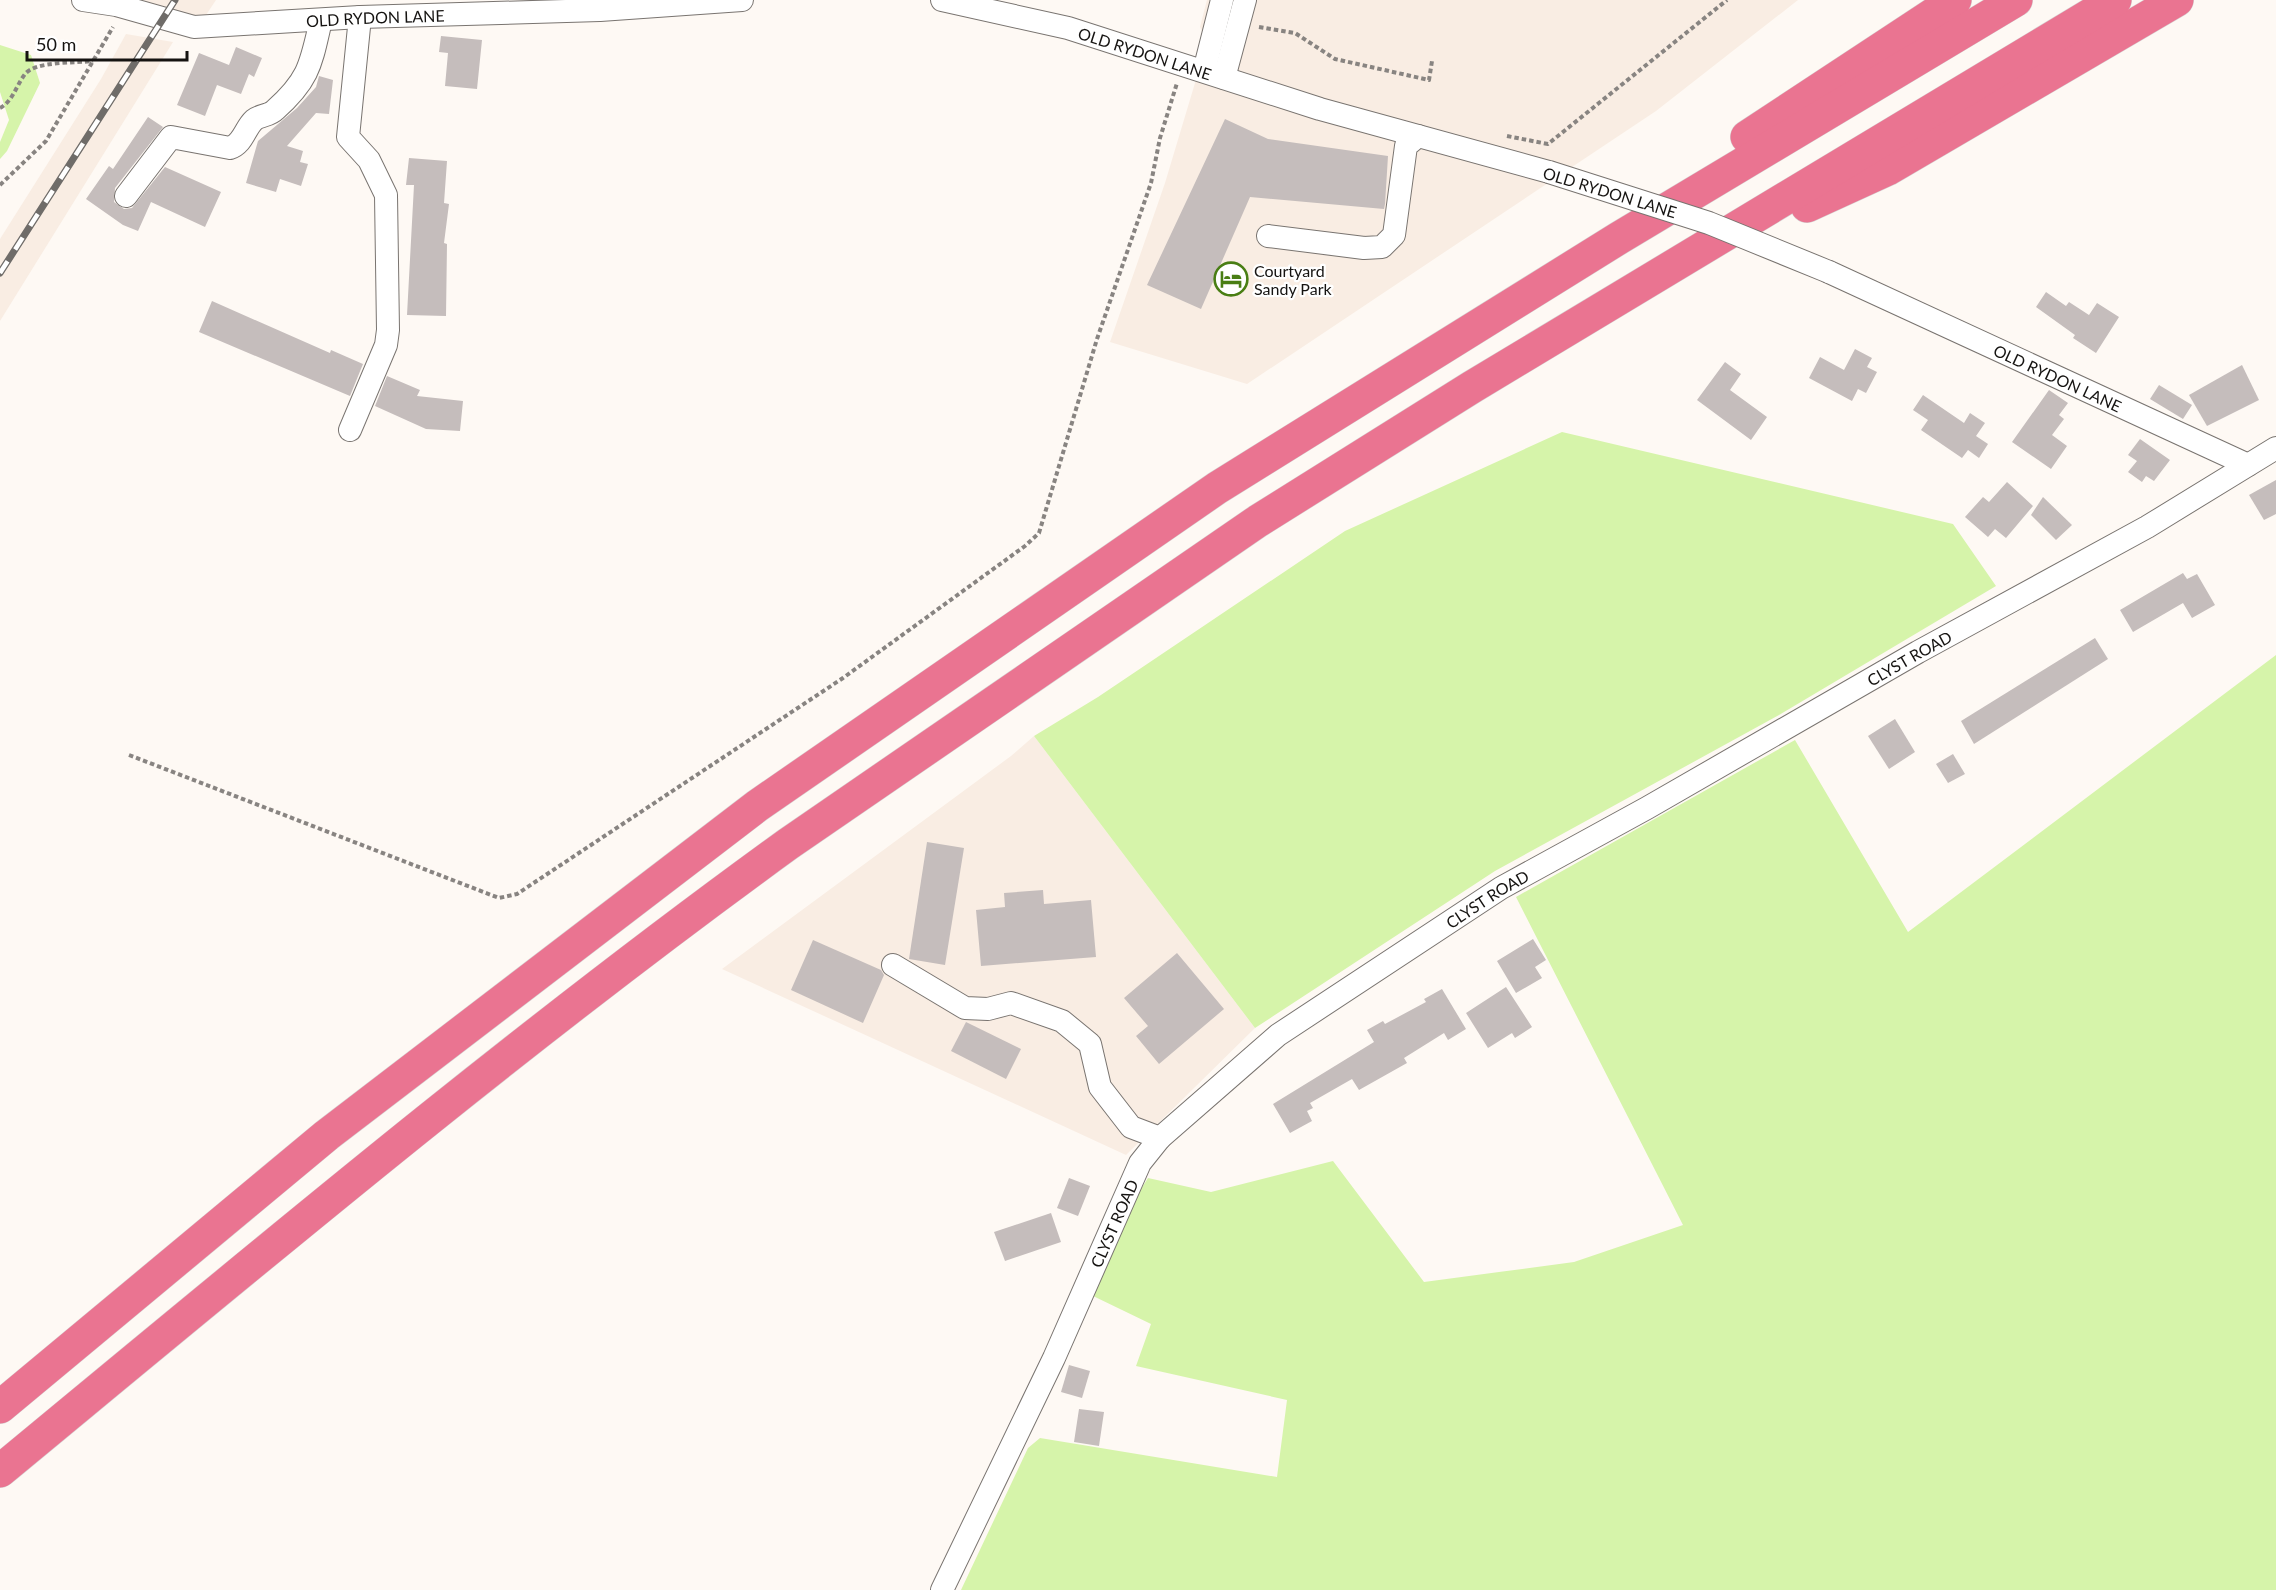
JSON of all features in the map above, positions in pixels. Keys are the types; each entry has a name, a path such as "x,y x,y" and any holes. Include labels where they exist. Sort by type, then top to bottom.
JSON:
{"highway":[{"path":"1619,238 1673,185 1955,0"},
{"path":"0,1407 327,1135 758,806 1217,488 1619,238 2016,0"},
{"path":"0,1471 366,1169 769,858 1258,521 1664,271 2115,0"},
{"path":"1664,271 1888,170 2176,0"}],"street":[{"name":"OLD RYDON LANE","path":"83,0 116,10 194,27 360,17 600,10 737,1"},
{"name":"OLD RYDON LANE","path":"942,0 1025,16 1418,136 1549,172 1709,223 1829,272 2248,465"},
{"path":"1195,68 1222,0"},
{"path":"1195,68 1245,0"},
{"path":"350,430 386,345 388,330 386,195 369,160 348,137 360,17"},
{"path":"126,196 171,136 230,148 236,146 255,119 273,112 304,80 310,66 321,20"},
{"path":"1268,236 1364,248 1382,247 1394,235 1406,146 1418,136"},
{"name":"CLYST ROAD","path":"942,1590 1054,1358 1140,1163 1160,1138 1278,1035 1501,888 1647,808 1918,652 2146,527 2276,448"},
{"path":"893,965 965,1008 988,1009 1011,1003 1062,1021 1090,1044 1100,1087 1131,1127 1160,1138"}],"path":[{"path":"1504,135 1548,144 1727,0"},
{"path":"0,186 46,141 98,57 116,10"},
{"path":"1250,25 1295,33 1335,59 1429,80 1432,61"},
{"path":"0,108 8,104 27,72 39,66 94,61"},
{"path":"129,755 499,898 517,894 843,678 1025,546 1039,533 1097,339 1151,183 1160,138 1195,68"}],"shaded area":[{"path":"130,0 216,0 204,18"},
{"path":"1207,0 1798,0 1656,111 1247,384 1110,342 1165,183 1207,43 1200,27"},
{"path":"126,34 173,42 0,321 0,239 101,79"},
{"path":"1034,736 1255,1028 1126,1155 722,969 1011,756"}],"green space":[{"path":"0,45 31,55 40,83 7,151 0,159 0,142 9,120 0,92"},
{"path":"1562,432 1953,524 1996,586 1779,715 1495,871 1255,1028 1034,736 1098,697 1345,531"},
{"path":"2276,655 2276,1590 961,1590 1028,1448 1040,1438 1277,1477 1287,1400 1136,1366 1151,1324 1091,1295 1131,1205 1148,1178 1211,1192 1333,1161 1424,1282 1574,1262 1683,1225 1516,897 1795,740 1908,932"}],"building":[{"path":"441,36 482,40 477,89 445,86 448,53 439,52"},
{"path":"236,47 262,58 254,77 249,74 241,94 217,85 205,116 177,105 199,53 229,65"},
{"path":"319,76 333,80 329,114 316,113 287,146 303,151 300,162 308,164 301,186 280,179 276,192 246,183 258,141 297,108 316,87"},
{"path":"148,117 163,127 115,188 114,202 124,209 132,208 165,167 221,192 205,227 151,202 138,231 123,225 86,199 109,166 113,169"},
{"path":"1225,119 1268,139 1388,156 1385,204 1384,209 1250,197 1201,309 1147,285"},
{"path":"409,158 447,161 444,203 449,204 444,243 447,244 446,316 407,315 414,185 406,185"},
{"path":"2046,292 2066,306 2069,302 2089,315 2097,303 2119,317 2096,353 2073,338 2075,335 2036,307"},
{"path":"212,301 330,353 331,350 363,364 350,396 199,332"},
{"path":"1855,349 1872,358 1867,367 1877,372 1866,393 1858,389 1852,401 1809,378 1820,357 1844,370"},
{"path":"1725,362 1741,374 1730,390 1767,417 1751,440 1697,400"},
{"path":"2242,365 2259,400 2207,426 2189,395"},
{"path":"387,376 420,390 417,396 463,401 460,431 426,429 375,406"},
{"path":"2159,385 2192,405 2183,419 2150,399"},
{"path":"2049,390 2068,403 2059,415 2064,419 2052,435 2067,446 2051,469 2012,442"},
{"path":"1923,395 1964,423 1970,413 1985,423 1976,436 1988,444 1979,458 1968,450 1962,458 1921,430 1928,420 1913,410"},
{"path":"2140,439 2170,460 2154,481 2146,476 2142,482 2128,472 2137,461 2128,455"},
{"path":"2276,480 2276,514 2264,520 2249,495"},
{"path":"2007,482 2033,506 2006,538 1995,529 1988,537 1965,517 1983,497 1989,502"},
{"path":"2043,497 2072,525 2056,540 2031,515"},
{"path":"2183,573 2187,579 2197,574 2215,605 2192,618 2183,603 2133,632 2120,610"},
{"path":"2095,638 2108,659 1974,744 1961,721"},
{"path":"1895,719 1915,752 1889,769 1868,736"},
{"path":"1953,754 1965,774 1948,783 1936,764"},
{"path":"927,842 964,848 945,965 909,959"},
{"path":"1043,890 1044,904 1091,900 1096,957 981,966 976,910 1005,907 1004,893"},
{"path":"1533,939 1546,960 1535,967 1542,978 1516,993 1497,961"},
{"path":"813,940 881,970 884,975 863,1023 791,990"},
{"path":"1177,953 1224,1009 1159,1064 1136,1036 1148,1026 1124,998"},
{"path":"1506,987 1532,1027 1515,1038 1512,1033 1488,1048 1466,1013"},
{"path":"1442,989 1466,1029 1448,1040 1444,1033 1404,1058 1407,1063 1359,1090 1352,1079 1310,1103 1313,1108 1307,1111 1312,1121 1290,1133 1273,1104 1374,1042 1367,1030 1383,1021 1385,1024 1426,1002 1424,999"},
{"path":"966,1022 1021,1049 1006,1079 951,1051"},
{"path":"1069,1178 1090,1186 1078,1216 1057,1208"},
{"path":"1051,1213 1061,1242 1005,1261 994,1232"},
{"path":"1069,1365 1090,1371 1082,1398 1061,1392"},
{"path":"1079,1409 1104,1412 1099,1446 1074,1442"}],"railway":[{"path":"0,273 175,0"}],"place":[{"name":"Courtyard Sandy Park","path":"1231,279"}]}
